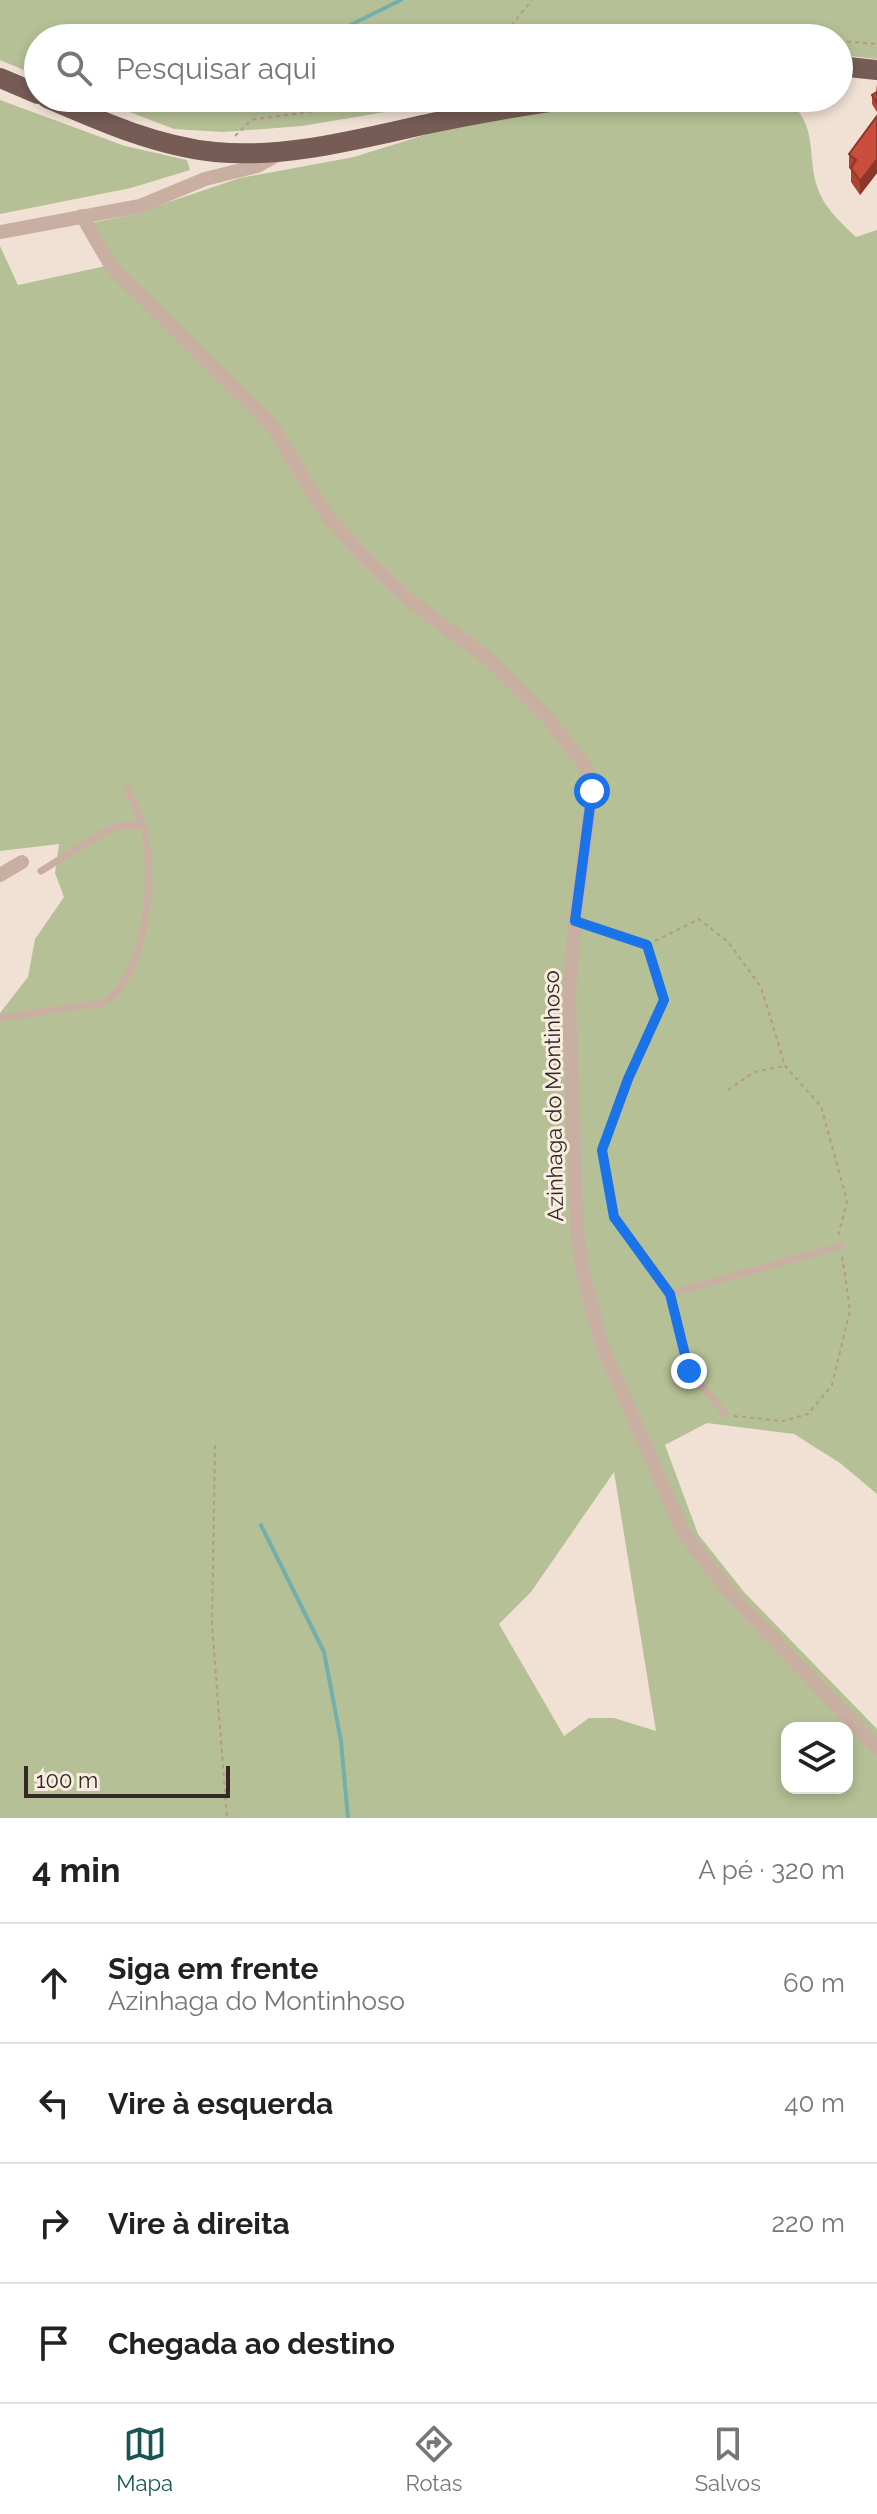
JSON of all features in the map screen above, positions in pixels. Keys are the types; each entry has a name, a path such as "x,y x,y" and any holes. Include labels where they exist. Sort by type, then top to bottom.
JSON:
{"main road":[{"path":"853,67 877,70"},
{"path":"0,78 24,88"},
{"path":"83,112 151,139 230,153 285,150 498,112"}],"street":[{"path":"0,232 140,206 205,179 257,166 285,150"},
{"name":"Azinhaga do Montinhoso","path":"82,216 113,269 271,424 326,514 358,551 410,601 486,657 545,715 585,766 592,791 569,995 577,1230 582,1268 601,1343 683,1532 729,1592 877,1748"},
{"path":"0,875 22,862"}],"lane":[{"path":"0,1018 103,1003 117,994 131,974 141,939 147,891 143,825 127,788"},
{"path":"41,871 117,826 143,825"},
{"path":"575,921 647,945 664,1000 628,1079 602,1150 614,1217 670,1294 689,1371 725,1414"},
{"path":"670,1294 840,1246"}],"path":[{"path":"512,24 532,0"},
{"path":"853,42 877,44"},
{"path":"230,153 235,133 251,120 307,112"},
{"path":"647,945 699,919 729,943 761,987 785,1066 821,1106 847,1201 838,1235 850,1310 832,1385 808,1414 783,1421 747,1420 725,1414"},
{"path":"728,1090 754,1072 785,1066"},
{"path":"215,1445 212,1625 227,1818"}],"green space":[{"path":"0,0 877,0 877,59 853,56 853,24 24,24 24,70 0,60"},
{"path":"0,100 24,109 24,112 33,112 125,146 187,160 190,170 131,188 0,214"},
{"path":"130,112 386,112 302,126 223,132 174,129"},
{"path":"540,112 799,112 808,130 815,180 827,206 856,237 877,230 877,1494 840,1463 794,1434 707,1423 665,1445 698,1534 744,1592 877,1729 877,1818 0,1818 0,1013 28,977 35,939 64,897 55,873 59,844 0,851 0,246 18,285 115,264 91,223 130,215 240,178 354,157 469,121","holes":["614,1472 656,1731 614,1718 589,1718 564,1736 499,1624 531,1592"]}],"building":[{"path":"877,116 877,159 860,181 851,168 856,160 849,154"}],"waterway":[{"path":"352,24 401,0"},
{"path":"261,1525 324,1652 341,1741 348,1818"}],"route":[{"path":"592,791 575,921 647,945 664,1000 628,1079 602,1150 614,1217 670,1294 689,1371"}]}
